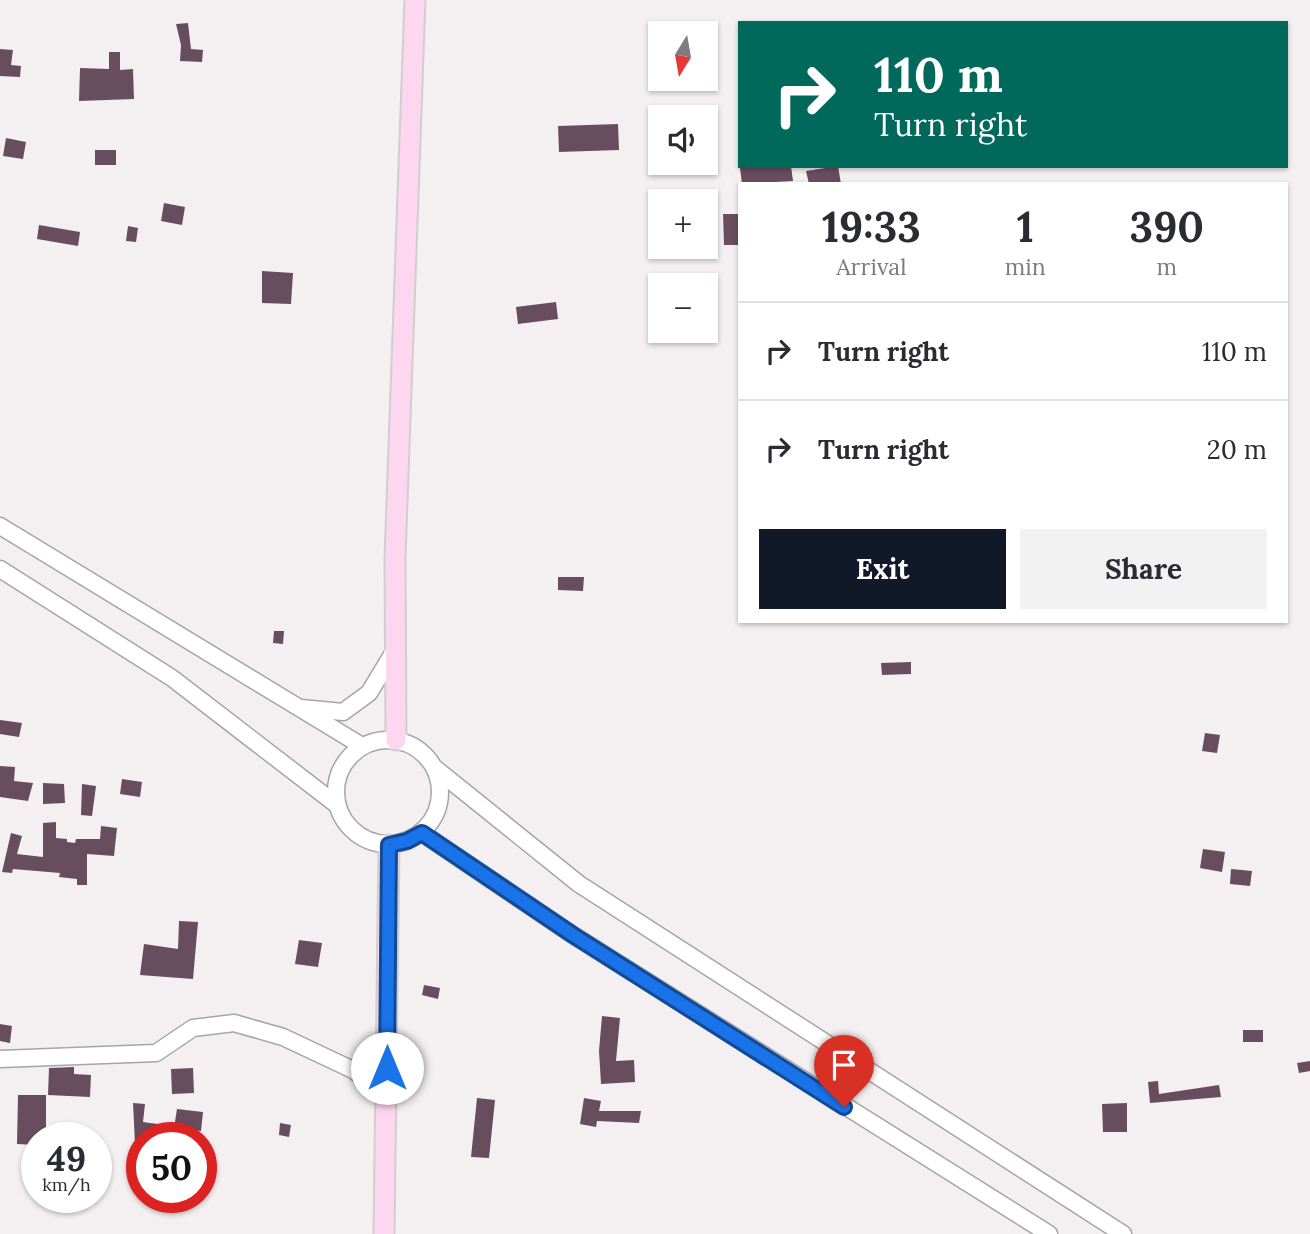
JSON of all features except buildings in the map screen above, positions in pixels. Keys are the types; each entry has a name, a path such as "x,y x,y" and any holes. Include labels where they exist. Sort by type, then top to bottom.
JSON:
{"main road":[{"path":"396,740 396,517 415,0"},
{"path":"384,1234 389,845"}],"street":[{"path":"0,526 362,746"},
{"path":"0,569 172,678 337,805"},
{"path":"298,707 343,712 369,692 395,650"},
{"path":"436,769 441,786 440,803 433,819 422,833 407,841 389,845 372,842 356,834 344,821 337,805 335,788 339,771 348,757 362,746 378,740 396,740 412,745 426,755 436,769 579,884 1123,1234"},
{"path":"422,833 584,942 1049,1234"},
{"path":"0,1059 156,1053 193,1028 234,1023 283,1037 353,1070 387,1096"}],"route":[{"path":"387,1068 389,845 407,841 422,833 573,935 844,1107"}]}
